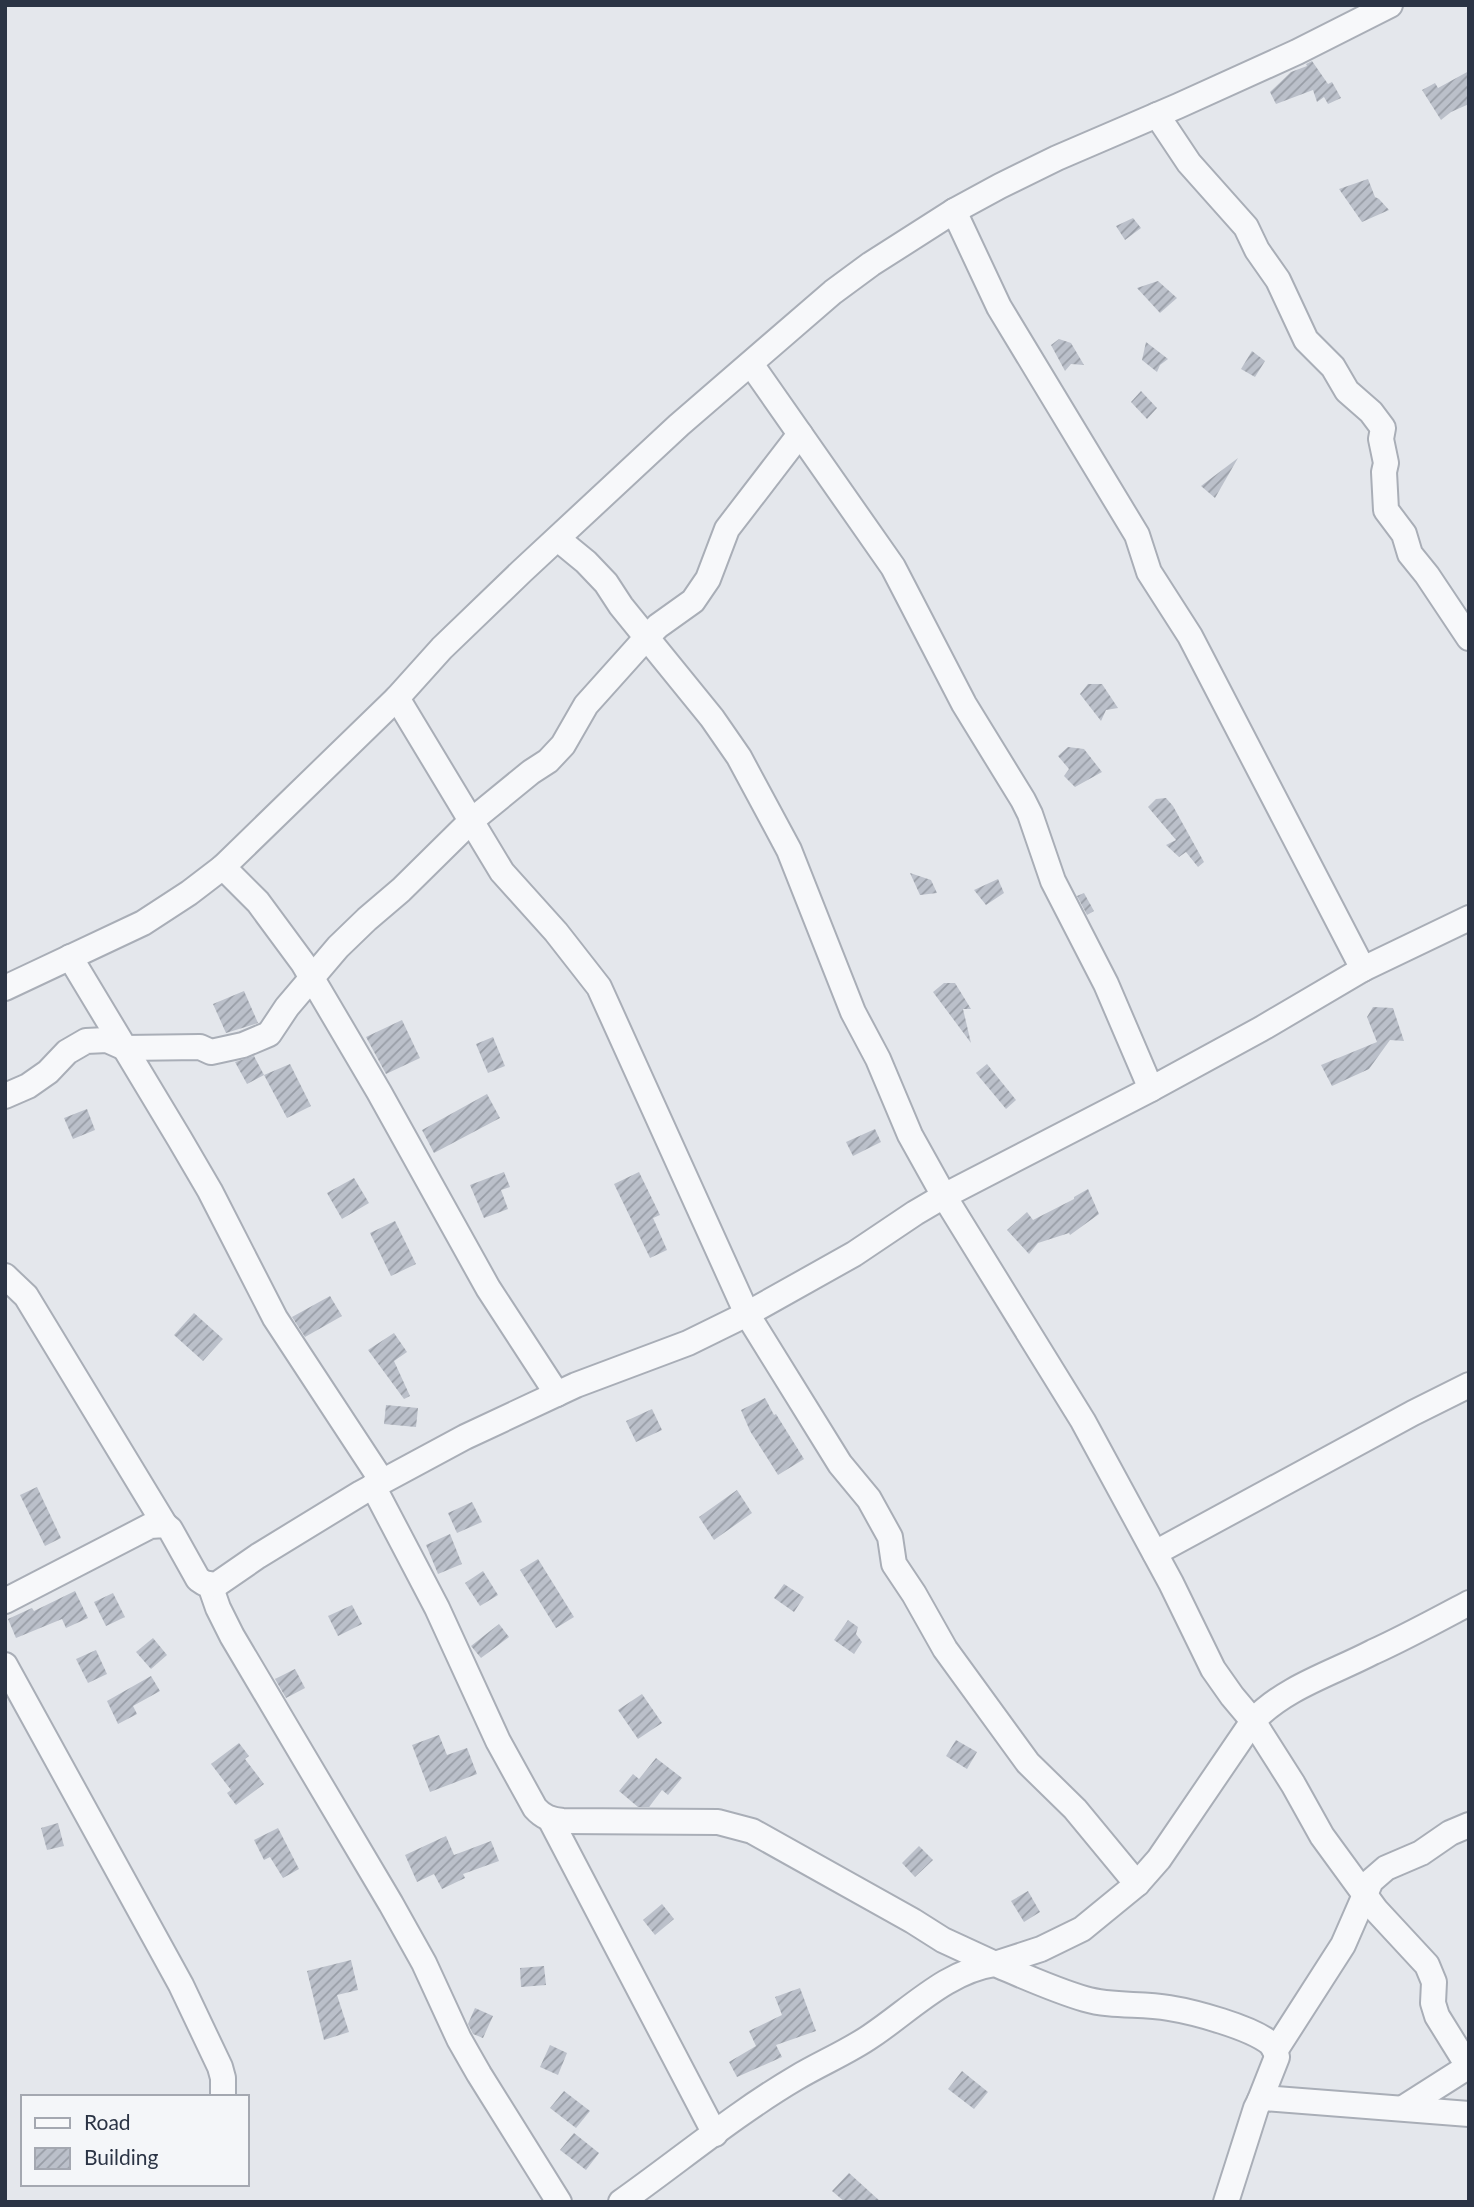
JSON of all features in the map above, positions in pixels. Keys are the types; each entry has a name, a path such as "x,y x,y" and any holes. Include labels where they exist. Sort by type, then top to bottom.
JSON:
{"street":[{"path":"5,988 143,923 223,867 397,698 442,648 679,425 833,292 871,264 954,211 1057,158 1297,52 1390,5"},
{"path":"1157,116 1189,163 1246,227 1257,250 1279,280 1306,340 1333,367 1347,391 1371,411 1383,428 1382,451 1387,463 1384,472 1386,509 1404,534 1410,554 1469,638"},
{"path":"954,211 999,307 1137,536 1149,572 1191,636 1363,969"},
{"path":"751,364 893,567 964,704 1023,800 1053,881 1106,984 1151,1089"},
{"path":"5,1096 28,1086 48,1072 67,1052 86,1041 107,1040 125,1048 200,1047 211,1052 243,1045 269,1034 287,1007 338,947 471,821 548,761 563,745 586,705 647,637 657,626 693,601 708,579 727,529 800,435"},
{"path":"558,538 597,572 712,718 739,757 776,822 816,914 853,1012 878,1059 910,1135 944,1196 1083,1421 1155,1553 1213,1669 1253,1720 1322,1836 1364,1895 1427,1965 1434,1982 1433,2003 1437,2016 1469,2066 1403,2108"},
{"path":"397,698 502,872 599,987 747,1314 840,1464 869,1499 890,1536 894,1564 945,1649 1028,1763 1075,1809 1136,1884"},
{"path":"223,867 258,902 303,963 379,1092 488,1288 557,1394"},
{"path":"5,1276 26,1296 198,1578 210,1585 216,1585 258,1556 378,1484 465,1437 557,1394 688,1343 747,1314 854,1254 944,1196 1151,1089 1363,969 1469,918"},
{"path":"70,957 210,1191 275,1318 378,1484 498,1741 540,1815 550,1819 594,1822 718,1822 752,1831 943,1940 1057,1990 1108,2004 1170,2008 1257,2035 1275,2050 1276,2064 1259,2100 1226,2202"},
{"path":"1155,1553 1469,1385"},
{"path":"5,1601 150,1526 165,1525"},
{"path":"210,1585 232,1636 424,1963 459,2039 559,2202"},
{"path":"621,2202 796,2078 869,2038 943,1984 972,1969 1041,1949 1082,1929 1136,1884 1159,1859 1253,1720 1265,1707 1469,1603"},
{"path":"5,1665 181,1985 220,2067 223,2095"},
{"path":"550,1819 715,2134"},
{"path":"1275,2050 1343,1945 1371,1881 1386,1868 1421,1853 1450,1833 1469,1825"},
{"path":"1259,2100 1278,2098 1469,2114"}],"building":[{"path":"1312,61 1328,84 1332,82 1341,98 1328,104 1324,97 1317,102 1313,90 1276,104 1270,92 1291,72 1307,66 1306,64"},
{"path":"1469,71 1469,104 1441,120 1422,90 1435,83 1438,88"},
{"path":"1368,179 1375,197 1389,210 1362,222 1339,189"},
{"path":"1133,218 1141,228 1125,240 1116,226"},
{"path":"1158,281 1177,298 1160,313 1137,288"},
{"path":"1059,339 1071,343 1084,365 1071,364 1065,371 1051,345"},
{"path":"1146,342 1168,359 1160,365 1157,372 1142,360"},
{"path":"1252,351 1265,361 1255,377 1241,369"},
{"path":"1141,391 1157,408 1147,419 1131,402"},
{"path":"1238,458 1215,498 1201,486"},
{"path":"1088,684 1102,684 1118,708 1106,710 1101,721 1080,694"},
{"path":"1068,747 1084,749 1102,772 1075,787 1064,776 1069,769 1058,756"},
{"path":"1166,798 1204,862 1198,867 1186,852 1179,857 1166,845 1176,840 1148,807 1156,799"},
{"path":"910,873 931,880 937,893 920,895"},
{"path":"998,879 1004,893 986,905 974,890"},
{"path":"1084,893 1094,911 1087,915 1077,896"},
{"path":"944,983 955,983 971,1009 963,1009 971,1043 933,992"},
{"path":"244,991 258,1023 226,1033 213,1004"},
{"path":"1373,1007 1393,1008 1404,1041 1390,1040 1369,1069 1332,1086 1321,1065 1377,1042 1367,1017"},
{"path":"402,1020 420,1058 386,1074 366,1037"},
{"path":"493,1037 505,1066 488,1073 476,1044"},
{"path":"254,1056 264,1075 247,1084 235,1062"},
{"path":"290,1064 311,1106 287,1118 264,1075"},
{"path":"987,1064 1016,1100 1006,1109 976,1073"},
{"path":"487,1094 500,1118 434,1153 422,1130"},
{"path":"87,1109 95,1130 73,1139 64,1118"},
{"path":"875,1129 881,1142 853,1156 846,1142"},
{"path":"504,1172 510,1187 501,1190 508,1209 484,1218 470,1185"},
{"path":"639,1172 660,1215 653,1218 667,1250 650,1258 614,1184"},
{"path":"354,1178 369,1203 342,1219 327,1193"},
{"path":"1088,1189 1099,1214 1070,1235 1069,1233 1038,1243 1029,1254 1007,1230 1027,1212 1033,1220"},
{"path":"395,1221 416,1264 391,1276 370,1233"},
{"path":"330,1296 342,1316 305,1337 292,1317"},
{"path":"194,1313 223,1339 203,1361 174,1335"},
{"path":"394,1333 407,1352 394,1361 410,1396 404,1399 368,1350"},
{"path":"765,1398 804,1459 778,1475 750,1431 741,1410"},
{"path":"386,1405 418,1408 416,1427 384,1424"},
{"path":"652,1409 662,1430 636,1442 626,1421"},
{"path":"37,1487 61,1538 45,1546 20,1495"},
{"path":"737,1490 752,1513 714,1540 699,1517"},
{"path":"472,1502 482,1522 457,1533 448,1513"},
{"path":"450,1534 462,1564 438,1574 426,1545"},
{"path":"538,1559 574,1617 556,1628 520,1570"},
{"path":"483,1571 498,1595 480,1606 465,1583"},
{"path":"784,1584 804,1597 794,1612 774,1598"},
{"path":"75,1591 88,1618 66,1628 62,1619 16,1638 8,1619 32,1608 34,1611"},
{"path":"113,1593 125,1617 106,1626 94,1602"},
{"path":"352,1605 362,1624 338,1636 328,1616"},
{"path":"848,1620 858,1627 856,1634 862,1642 854,1654 834,1640"},
{"path":"499,1624 509,1637 481,1658 471,1646"},
{"path":"153,1638 167,1655 151,1669 136,1652"},
{"path":"96,1650 107,1674 88,1683 76,1659"},
{"path":"295,1669 305,1688 286,1698 275,1679"},
{"path":"151,1676 160,1691 133,1706 137,1714 118,1724 107,1701"},
{"path":"642,1694 662,1723 638,1739 618,1710"},
{"path":"439,1735 447,1755 467,1748 477,1774 430,1792 412,1745"},
{"path":"956,1740 977,1752 967,1769 946,1756"},
{"path":"239,1743 249,1756 245,1759 264,1784 236,1805 227,1793 231,1790 211,1764"},
{"path":"656,1758 682,1778 668,1795 662,1790 649,1807 638,1807 619,1791 633,1774 639,1779"},
{"path":"58,1823 64,1846 47,1850 41,1828"},
{"path":"278,1828 299,1869 283,1878 270,1857 264,1860 254,1840"},
{"path":"446,1836 454,1855 491,1841 499,1861 463,1874 465,1878 442,1889 434,1874 417,1882 405,1855"},
{"path":"919,1846 933,1860 915,1877 902,1863"},
{"path":"1028,1891 1040,1912 1024,1922 1011,1901"},
{"path":"662,1904 674,1919 655,1935 643,1920"},
{"path":"351,1960 358,1990 337,1995 349,2032 324,2040 307,1971"},
{"path":"544,1966 546,1985 521,1987 520,1968"},
{"path":"800,1988 816,2031 776,2045 782,2057 737,2077 729,2062 756,2046 749,2031 782,2015 775,1997"},
{"path":"475,2008 493,2016 483,2038 473,2034 468,2024"},
{"path":"550,2045 567,2053 558,2075 540,2067"},
{"path":"962,2071 988,2092 974,2109 948,2089"},
{"path":"564,2091 590,2111 576,2128 550,2108"},
{"path":"574,2133 599,2153 586,2170 560,2150"},
{"path":"849,2173 881,2202 845,2202 832,2191"}]}
